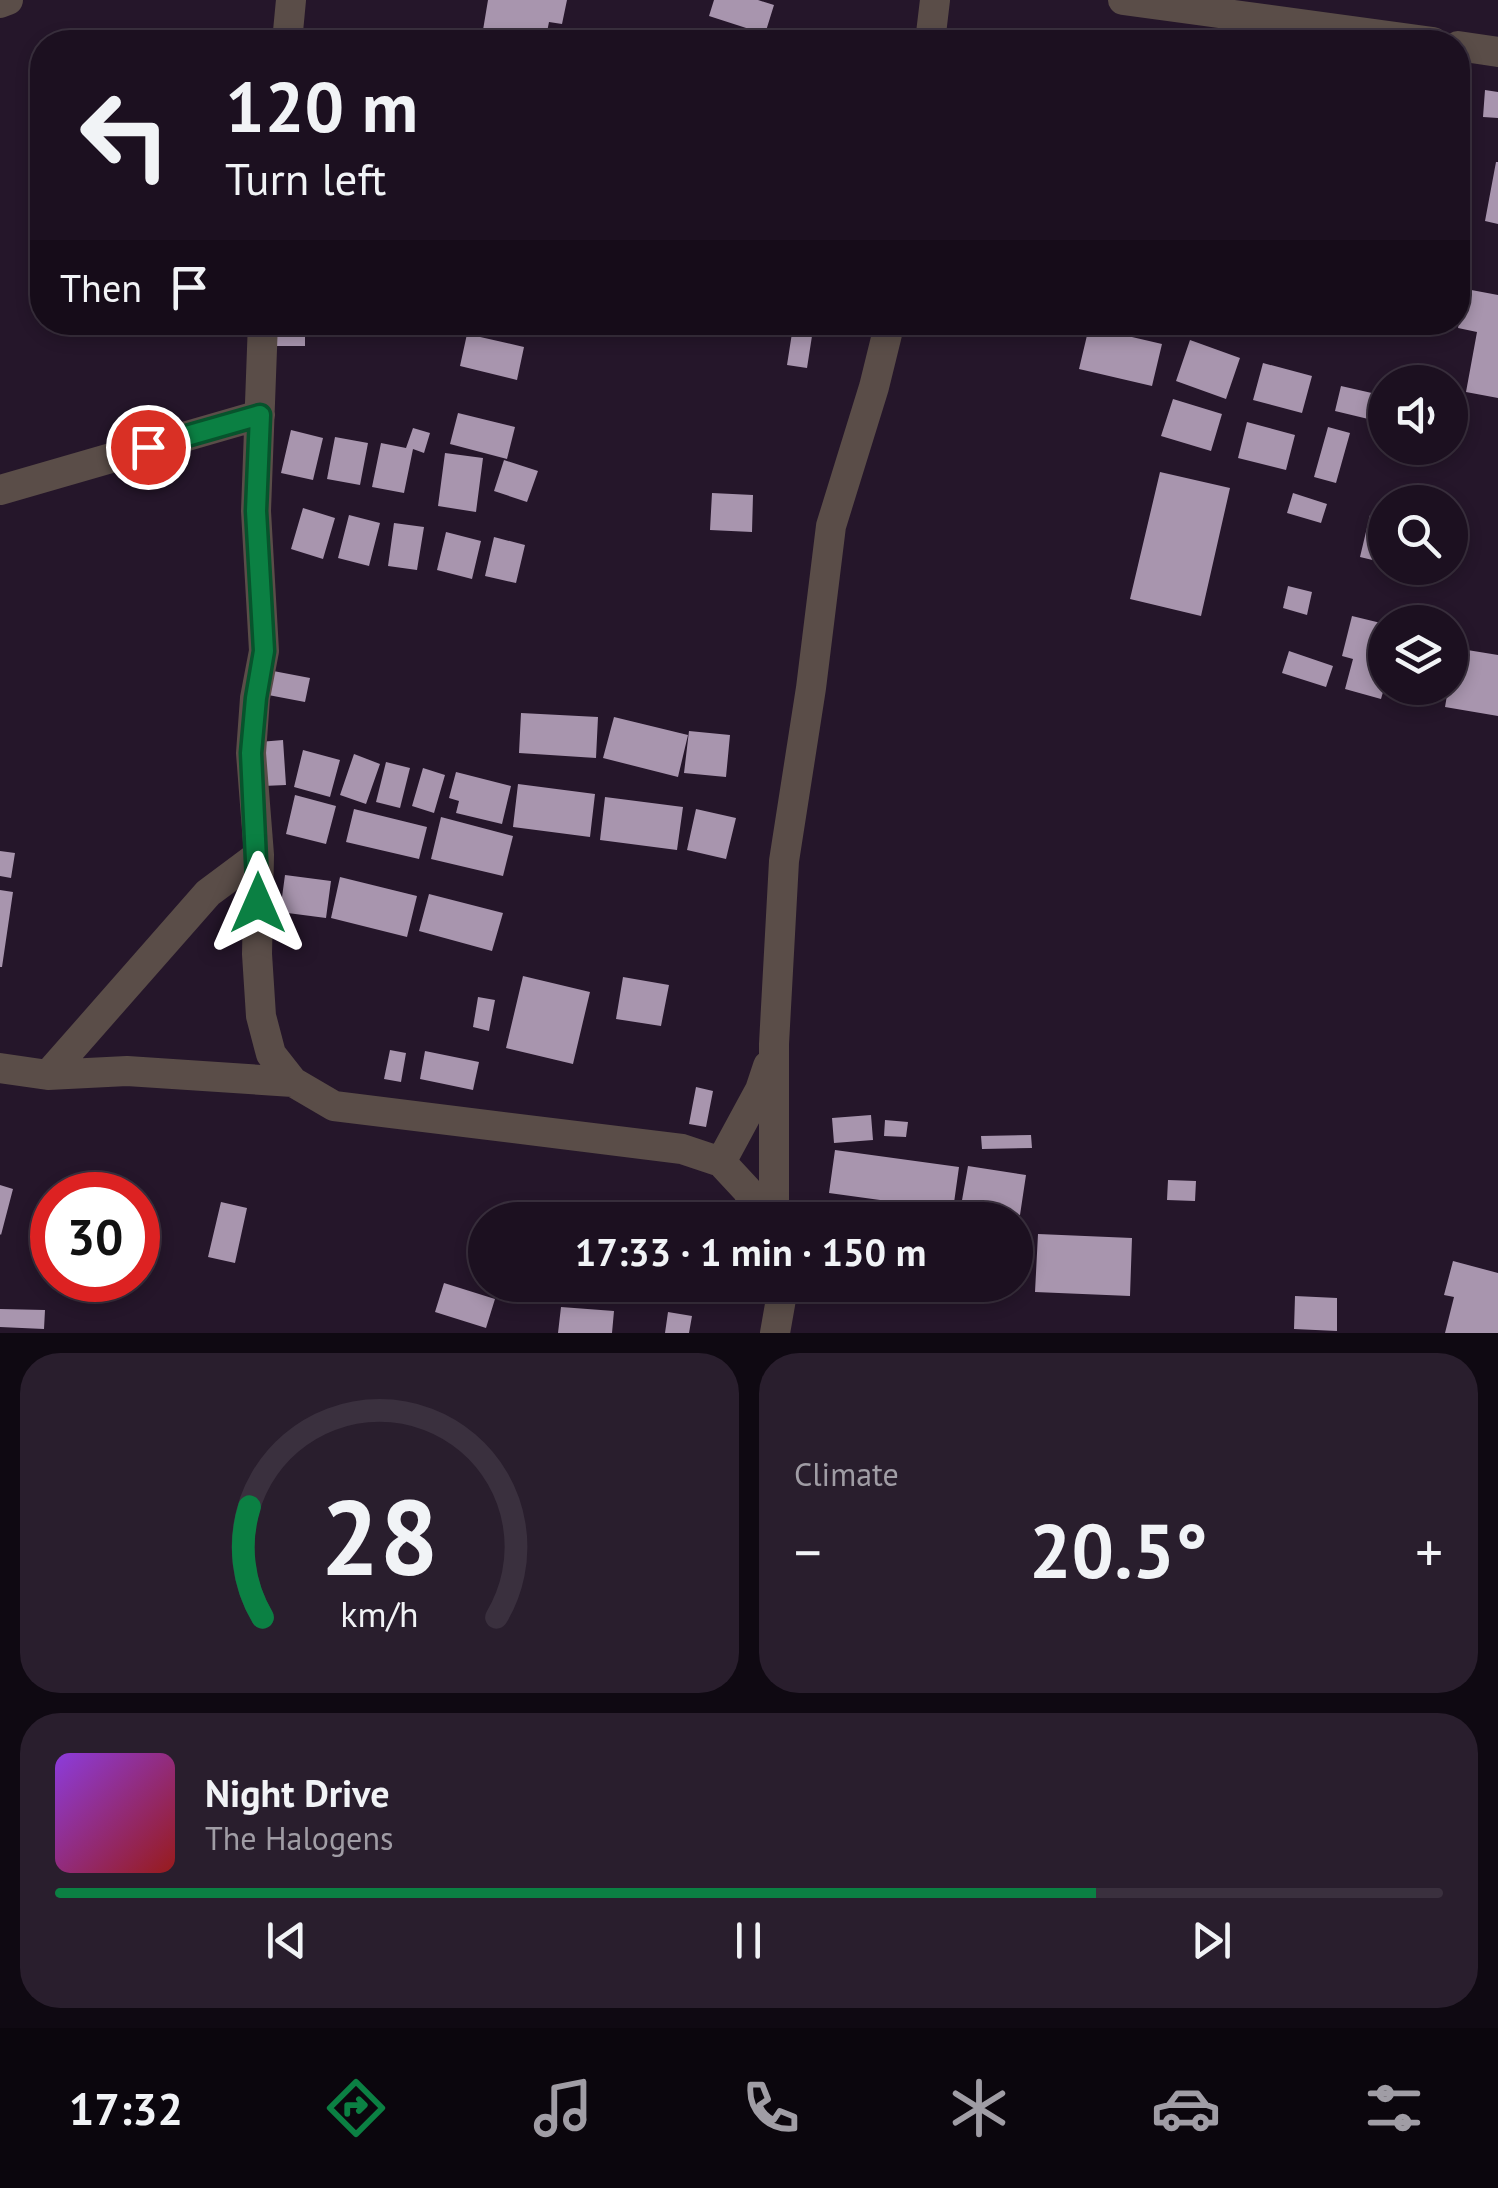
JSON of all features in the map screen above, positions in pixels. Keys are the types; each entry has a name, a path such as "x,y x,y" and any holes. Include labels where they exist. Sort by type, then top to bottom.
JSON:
{"street":[{"path":"0,2 8,0"},
{"path":"288,30 291,0"},
{"path":"931,30 934,0"},
{"path":"1123,0 1344,30"},
{"path":"1470,48 1498,52"},
{"path":"263,335 256,511 264,651 251,753 258,856 261,1016 271,1054 293,1082 334,1106 682,1149 721,1162 748,1190 754,1202"},
{"path":"774,1202 774,1044 784,861 831,526 887,335"},
{"path":"0,490 260,415"},
{"path":"48,1075 208,893 258,856"},
{"path":"721,1162 760,1090 774,1044"},
{"path":"0,1068 48,1075 127,1070 293,1082"},
{"path":"776,1333 781,1302"}],"building":[{"path":"488,0 567,0 562,24 549,22 547,30 483,30"},
{"path":"714,0 758,0 774,5 766,30 753,30 709,16"},
{"path":"1485,90 1498,92 1498,118 1483,117"},
{"path":"1498,162 1498,224 1485,221"},
{"path":"1470,290 1498,295 1498,398 1468,392 1477,332 1470,331"},
{"path":"274,335 305,335 305,346 274,346"},
{"path":"467,335 524,347 517,380 460,366"},
{"path":"792,335 812,336 807,368 787,365"},
{"path":"1087,335 1123,335 1162,344 1152,386 1079,369"},
{"path":"1190,340 1240,358 1226,399 1176,381"},
{"path":"1263,363 1312,376 1302,413 1253,400"},
{"path":"1341,386 1368,392 1368,419 1335,411"},
{"path":"1173,399 1222,414 1211,451 1161,436"},
{"path":"458,413 515,427 507,459 450,444"},
{"path":"1247,422 1295,435 1286,470 1238,458"},
{"path":"1328,427 1350,433 1336,483 1314,477"},
{"path":"413,428 430,433 424,453 413,449 404,493 372,487 381,443 406,448"},
{"path":"291,430 323,438 313,480 281,473"},
{"path":"335,437 368,443 360,485 327,479"},
{"path":"445,453 483,458 476,512 438,506"},
{"path":"504,460 538,471 527,502 494,491"},
{"path":"1160,472 1230,488 1201,616 1130,599"},
{"path":"712,493 753,495 752,532 710,530"},
{"path":"1293,493 1327,504 1321,523 1287,513"},
{"path":"303,508 335,518 323,559 291,549"},
{"path":"349,515 380,523 369,566 338,558"},
{"path":"394,523 424,527 417,570 388,566"},
{"path":"1368,523 1368,559 1360,557"},
{"path":"446,532 481,541 472,579 437,570"},
{"path":"494,537 525,545 516,583 485,576"},
{"path":"1288,586 1312,592 1307,615 1283,608"},
{"path":"1352,616 1368,620 1368,695 1345,689 1353,659 1342,656"},
{"path":"1468,650 1498,655 1498,716 1445,707 1468,705"},
{"path":"1289,651 1333,666 1326,687 1282,673"},
{"path":"268,670 310,678 305,702 263,694"},
{"path":"521,713 598,717 596,758 519,753"},
{"path":"614,717 688,735 678,777 603,758"},
{"path":"689,731 730,735 726,777 684,773"},
{"path":"283,740 286,785 263,786 259,742"},
{"path":"303,750 340,760 330,797 294,787"},
{"path":"354,754 380,764 366,804 340,795"},
{"path":"386,762 410,768 400,808 376,802"},
{"path":"423,768 445,775 434,813 412,806"},
{"path":"456,772 511,786 502,824 456,813 459,801 449,798"},
{"path":"518,784 595,794 590,837 513,827"},
{"path":"295,795 336,806 326,844 286,834"},
{"path":"605,797 683,807 677,850 600,840"},
{"path":"354,809 427,827 419,859 346,842"},
{"path":"696,809 736,818 726,859 687,850"},
{"path":"441,817 513,836 503,876 431,859"},
{"path":"0,851 15,853 11,878 0,876"},
{"path":"285,875 331,881 326,918 280,912"},
{"path":"340,877 417,896 407,937 331,918"},
{"path":"0,890 13,892 2,967 0,967"},
{"path":"429,894 503,913 492,951 419,931"},
{"path":"523,976 590,992 573,1064 506,1048"},
{"path":"623,977 669,985 661,1026 616,1019"},
{"path":"478,997 495,1000 489,1031 473,1027"},
{"path":"390,1050 406,1053 401,1082 384,1079"},
{"path":"425,1051 479,1062 473,1090 420,1079"},
{"path":"696,1087 713,1091 706,1127 689,1124"},
{"path":"871,1115 873,1140 834,1143 832,1118"},
{"path":"885,1120 908,1122 906,1137 884,1136"},
{"path":"1031,1135 1032,1148 982,1149 981,1136"},
{"path":"835,1150 959,1167 954,1202 895,1202 829,1193"},
{"path":"968,1166 1026,1175 1022,1202 962,1202"},
{"path":"1168,1180 1196,1181 1195,1201 1167,1200"},
{"path":"0,1185 13,1189 1,1235 0,1234"},
{"path":"221,1202 247,1208 235,1263 208,1257"},
{"path":"1038,1234 1132,1238 1130,1296 1035,1292"},
{"path":"1453,1261 1498,1273 1498,1333 1445,1333 1454,1297 1444,1295"},
{"path":"444,1283 468,1291 468,1302 494,1302 486,1328 435,1312"},
{"path":"1295,1296 1337,1298 1337,1331 1294,1329"},
{"path":"561,1307 614,1311 612,1333 558,1333"},
{"path":"0,1309 45,1310 44,1329 0,1327"},
{"path":"668,1312 692,1316 689,1333 665,1333"}],"route":[{"path":"148,447 260,415 256,511 264,651 251,753 258,903"}]}
